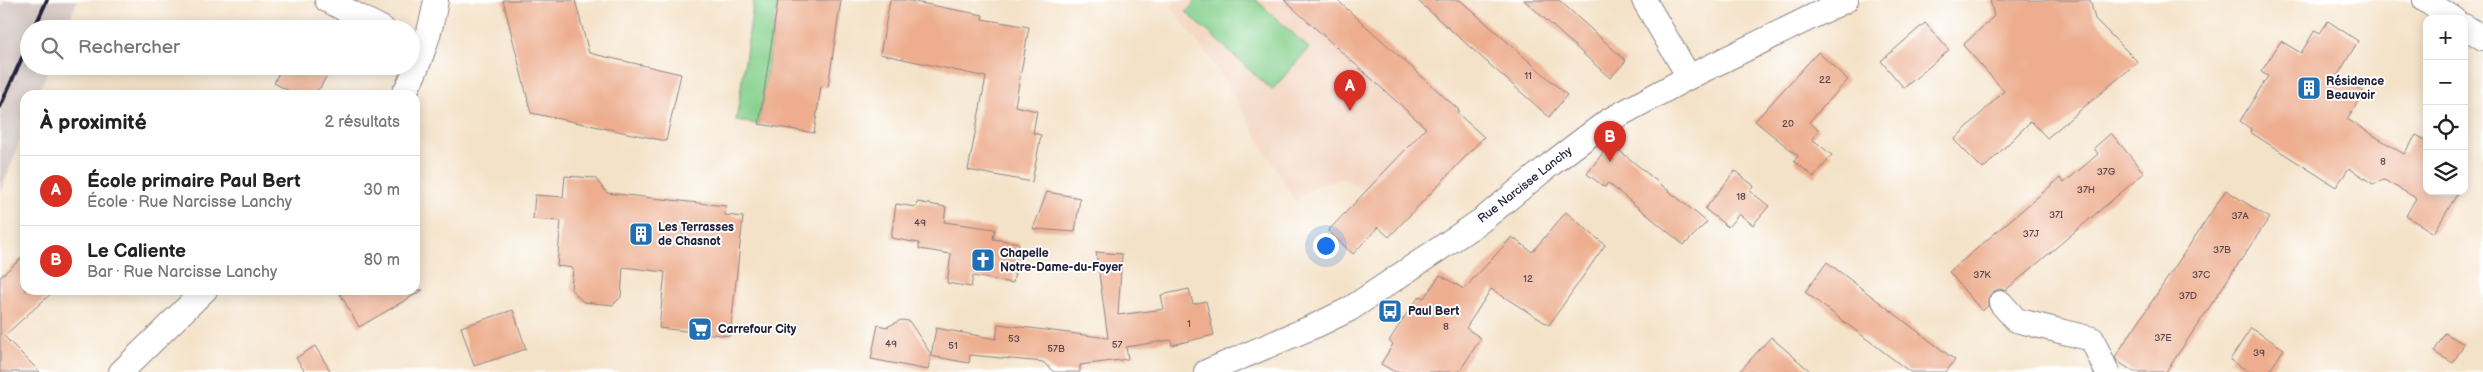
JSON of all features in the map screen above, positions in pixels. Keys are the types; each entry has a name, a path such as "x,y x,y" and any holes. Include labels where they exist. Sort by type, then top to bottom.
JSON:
{"street":[{"path":"327,0 366,20"},
{"path":"420,40 436,0"},
{"path":"1644,0 1689,77"},
{"name":"Rue Narcisse Lanchy","path":"1206,372 1317,326 1350,308 1482,220 1608,121 1689,77 1846,0"},
{"path":"2425,0 2448,15"},
{"path":"2468,29 2483,38"},
{"path":"406,90 410,85 412,75"},
{"path":"121,372 200,295"},
{"path":"2001,304 2016,320 2092,339 2107,372"}],"shaded area":[{"path":"5,0 78,0 69,20 20,20 20,75 46,75 40,90 20,90 20,142 0,193 0,9"},
{"path":"1176,0 1337,0 1459,110 1457,113 1484,137 1401,224 1365,191 1344,178 1322,183 1295,201 1219,71 1171,7"}],"green space":[{"path":"754,0 778,0 759,124 736,121"},
{"path":"1197,0 1256,0 1309,48 1272,90 1186,12"}],"building":[{"path":"503,0 575,0 589,53 681,74 666,141 531,113"},
{"path":"778,0 841,0 828,87 821,86 814,133 759,124"},
{"path":"890,0 904,0 983,15 982,19 1029,27 1015,106 1037,111 1033,133 1041,135 1032,182 968,170 986,77 880,54"},
{"path":"1284,0 1337,0 1459,110 1457,113 1484,137 1389,237 1378,227 1353,254 1328,231 1426,128"},
{"path":"1417,0 1460,0 1567,95 1549,117"},
{"path":"1524,0 1559,0 1626,61 1610,78"},
{"path":"1990,0 2090,0 2095,19 2138,62 2047,138 2031,121 1983,169 1954,140 2004,91 1963,45 1994,16"},
{"path":"2328,21 2358,41 2338,75 2364,92 2347,119 2404,154 2416,135 2423,139 2423,195 2457,195 2434,233 2406,216 2416,198 2384,180 2373,184 2349,168 2336,187 2250,132 2251,129 2240,121 2268,76 2261,72 2281,41 2301,53 2315,30 2320,33"},
{"path":"1925,23 1949,50 1904,88 1881,61"},
{"path":"1818,52 1848,80 1809,122 1819,130 1812,139 1832,155 1814,177 1794,161 1798,156 1755,121"},
{"path":"278,75 327,75 320,88 316,90 287,90 274,83"},
{"path":"2111,133 2144,173 2006,290 1999,289 1992,292 1988,298 1988,306 1982,311 1949,272 2060,178 2064,183 2098,154 2094,148"},
{"path":"1610,143 1707,222 1684,245 1608,183 1605,187 1587,174"},
{"path":"1735,171 1754,186 1750,191 1769,206 1753,225 1739,214 1728,227 1705,209"},
{"name":"Les Terrasses de Chasnot","path":"565,176 595,178 607,193 726,206 725,215 743,217 730,336 659,328 665,272 623,267 621,297 613,305 583,302 571,289 573,268 557,266 561,221 533,219 535,195 563,197"},
{"path":"2226,190 2269,218 2166,372 2134,372 2117,361 2115,357"},
{"path":"1047,192 1080,198 1075,232 1033,229"},
{"path":"917,202 946,207 944,222 995,229 993,239 1019,243 1013,283 973,276 971,287 947,283 951,254 919,249 919,243 891,238 896,204 916,207"},
{"path":"1566,212 1605,245 1549,325 1491,289 1466,328 1481,338 1459,372 1395,372 1381,364 1393,344 1389,341 1409,310 1420,296 1424,298 1440,275 1464,289 1512,237 1532,252"},
{"path":"1096,252 1122,254 1118,315 1164,309 1161,295 1189,289 1193,304 1206,301 1214,335 1172,345 1171,340 1126,347 1128,359 1080,365 1080,372 1054,372 1043,362 970,355 969,363 931,356 936,328 996,339 998,324 1108,338"},
{"path":"20,259 20,295 49,295 4,336 40,372 0,372 0,277"},
{"path":"1827,262 1955,360 1946,372 1910,372 1805,292"},
{"path":"341,295 414,295 359,327"},
{"path":"513,310 526,349 474,366 461,327"},
{"path":"901,320 909,321 931,354 928,370 871,359 878,325 887,327"},
{"path":"2251,328 2284,349 2269,372 2249,372 2230,360"},
{"path":"2445,333 2464,344 2453,363 2434,352"},
{"path":"1771,337 1811,372 1739,372"},
{"path":"315,346 331,372 305,372 296,358"}],"railway":[{"path":"38,20 47,0"},
{"path":"0,107 20,62"}],"place":[{"name":"Résidence Beauvoir","path":"2309,88"},
{"name":"École primaire Paul Bert","path":"1350,111"},
{"name":"Le Caliente","path":"1610,162"},
{"name":"Les Terrasses de Chasnot","path":"641,234"},
{"name":"Chapelle Notre-Dame-du-Foyer","path":"983,260"},
{"name":"Paul Bert","path":"1390,311"},
{"name":"Carrefour City","path":"700,329"}]}
